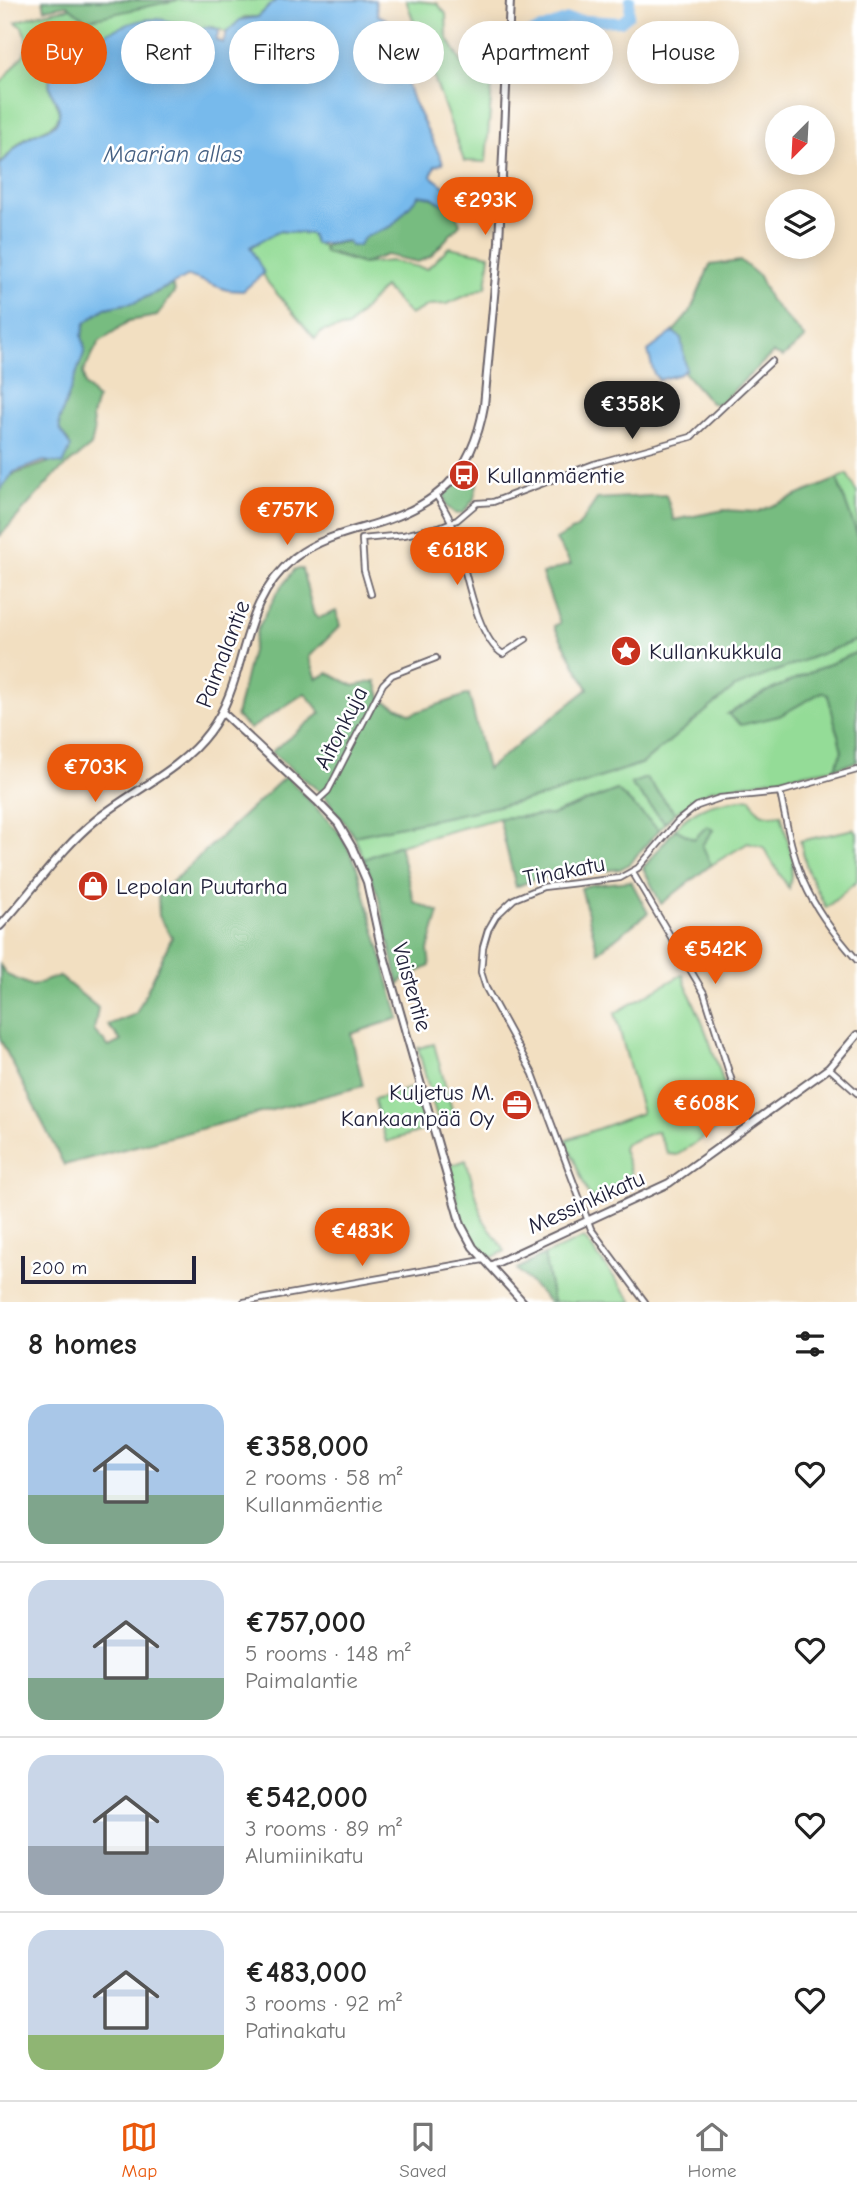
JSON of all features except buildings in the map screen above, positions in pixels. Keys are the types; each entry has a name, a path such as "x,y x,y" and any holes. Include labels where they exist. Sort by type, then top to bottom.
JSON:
{"street":[{"name":"Paimalantie","path":"0,926 87,828 183,759 204,739 222,712 251,619 287,565 321,541 409,512 451,483 466,462 481,424 484,406 499,242 510,0"},
{"path":"371,594 364,570 362,539 404,535 452,523 477,503 493,502 594,464 691,437 772,361"},
{"path":"436,495 452,523 480,619 493,645 503,654 526,639"},
{"name":"Aitonkuja","path":"317,801 328,791 357,740 370,704 386,681 436,658"},
{"name":"Vaistentie","path":"222,712 338,823 361,865 453,1199 468,1240 523,1302"},
{"name":"Tinakatu","path":"645,1302 588,1220 533,1074 486,988 481,972 483,947 496,916 521,895 544,887 620,878 633,873 677,821 697,806 720,798 780,792 857,769"},
{"path":"780,792 793,859 803,886 819,914 857,960"},
{"path":"633,873 704,993 740,1107 750,1126"},
{"name":"Messinkikatu","path":"490,1266 669,1183 829,1068 857,1035"},
{"path":"829,1068 857,1093"},
{"path":"244,1302 484,1259"}],"green space":[{"path":"43,0 177,0 86,20 67,5 45,9"},
{"path":"177,0 276,0 258,17 229,21 228,33 215,28 215,21 121,21 121,32 107,34 107,21 21,21 21,26 16,22 76,7"},
{"path":"406,0 437,3 446,14 447,37 458,56 458,84 492,84 486,162 464,161 436,84 444,84 444,21 414,21"},
{"path":"21,58 21,84 55,84 51,90 60,113 54,124 21,142 0,165 0,84"},
{"path":"425,194 456,212 460,224 431,256 418,262 386,255 363,264 325,253 323,246 348,241 351,246 358,246 365,237 392,226 419,195"},
{"path":"279,231 311,234 315,244 323,246 325,253 363,264 391,261 427,269 449,247 490,255 486,287 447,304 429,305 410,315 384,287 348,327 323,331 315,339 268,283 251,251 250,247"},
{"path":"741,261 759,276 770,300 805,338 783,357 773,353 719,404 711,403 684,372 681,338 673,332 690,312 710,265"},
{"path":"172,285 175,291 157,316 129,321 99,342 83,372 85,385 97,399 92,417 94,433 91,446 55,475 0,536 0,490 9,476 53,461 69,442 59,430 59,421 85,350 82,336 85,323 105,308 136,302"},
{"path":"470,461 481,464 474,499 463,513 456,514 446,506 444,495 463,476"},
{"path":"847,474 857,493 857,534 837,479"},
{"path":"837,479 857,534 857,640 735,687 643,763 546,796 354,836 324,795 271,752 321,713 305,693 250,729 236,716 257,630 277,593 295,569 302,569 314,615 319,618 336,611 340,626 309,657 317,679 328,673 354,686 376,681 382,700 411,714 469,694 487,769 588,689 554,626 560,623 542,574 571,564 556,540 578,527 597,499 666,495 674,520 724,510 757,512"},
{"path":"857,640 857,652 766,692 728,714 779,716 822,692 828,694 842,751 835,768 711,790 675,813 646,778 631,784 665,823 659,830 617,790 552,815 499,818 399,845 364,859 354,836 546,796 643,763 735,687"},
{"path":"857,652 857,762 835,768 842,751 828,695 822,692 779,716 741,725 728,714 766,692"},
{"path":"286,776 339,832 356,864 399,1018 351,1034 363,1086 64,1165 0,1039 0,965 7,975 32,986 59,976 98,1008 94,1031 109,1047 121,1041 108,1025 136,1014 172,937 159,916 158,895"},
{"path":"646,778 675,813 665,823 631,784"},
{"path":"617,790 659,830 629,864 620,869 537,878 516,887 499,818 552,815"},
{"path":"751,798 762,814 781,814 793,861 789,889 763,847 748,843 711,865 702,845 713,830 707,827 694,840 675,829 691,814 709,805"},
{"path":"707,826 713,830 702,845 711,865 661,904 643,868 675,829 694,839"},
{"path":"854,829 857,833 857,881 826,908 808,872 800,841"},
{"path":"399,845 414,902 439,912 428,950 430,966 403,979 399,986 378,895 364,859"},
{"path":"631,881 648,913 598,952 581,888"},
{"path":"683,974 718,1066 731,1120 677,1155 668,1154 657,1131 625,1144 623,1149 633,1179 615,1192 593,1198 588,1194 566,1140 642,1113 615,1013"},
{"path":"434,1044 454,1117 438,1122 418,1048"},
{"path":"416,1087 427,1129 386,1142 374,1099"},
{"path":"466,1160 483,1219 505,1251 493,1257 483,1253 475,1245 458,1204 450,1166"},
{"path":"584,1238 633,1302 553,1302 544,1255"},
{"path":"544,1255 553,1302 549,1302 517,1269"}],"water":[{"name":"Maarian allas","path":"276,0 375,0 378,15 387,21 353,21 353,84 407,84 443,163 435,166 431,176 454,194 460,209 453,211 432,197 419,195 392,226 365,237 358,246 351,246 348,241 315,244 311,234 279,231 250,247 264,273 243,291 227,290 189,276 136,302 105,308 85,323 82,336 85,350 59,421 60,430 71,447 63,464 44,461 14,472 0,490 0,165 26,139 56,123 59,107 50,84 107,84 107,33 121,27 121,84 215,84 215,28 219,30 216,40 223,43 229,30 229,84 339,84 339,21 239,21 258,17"},
{"path":"673,332 681,338 686,369 680,374 659,380 654,374 648,351"}],"waterway":[{"path":"613,22 621,22 629,15 630,0"},
{"path":"563,21 603,21"}],"place":[{"name":"Kullanmäentie","path":"464,475"},
{"name":"Kullankukkula","path":"626,651"},
{"name":"Lepolan Puutarha","path":"93,886"},
{"name":"Kuljetus M. Kankaanpää Oy","path":"517,1105"}]}
